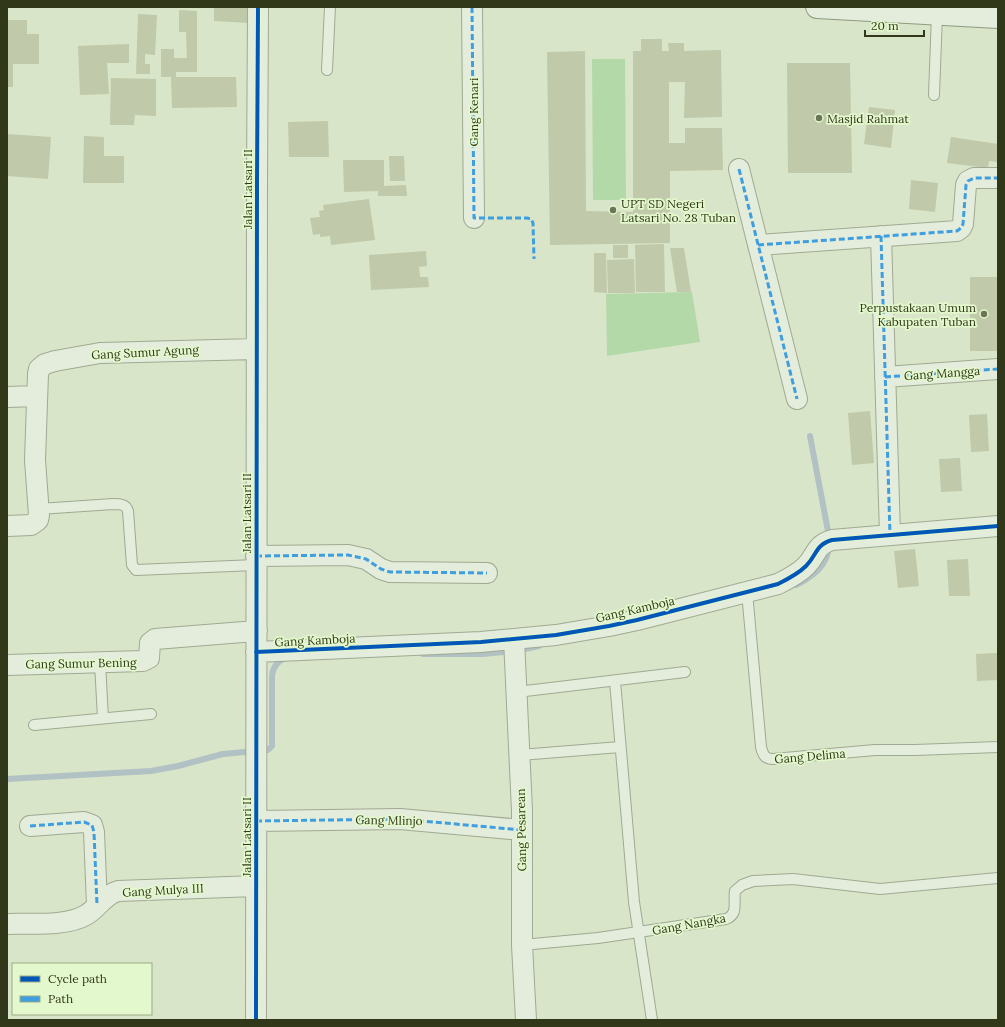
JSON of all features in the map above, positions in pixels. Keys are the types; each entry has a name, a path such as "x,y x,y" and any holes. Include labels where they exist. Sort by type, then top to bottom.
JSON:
{"main road":[{"path":"817,7 998,18"}],"street":[{"name":"Jalan Latsari II","path":"256,1020 256,349 258,7"},
{"name":"Gang Kenari","path":"472,7 474,218"},
{"path":"739,169 797,399"},
{"path":"758,245 957,231 961,228 962,224 966,185 968,181 974,178 998,178"},
{"path":"881,236 890,535"},
{"name":"Gang Sumur Agung","path":"39,509 35,460 38,374 39,369 43,365 95,353 256,349"},
{"name":"Gang Mangga","path":"885,377 998,369"},
{"path":"7,397 37,396"},
{"path":"7,526 31,525 35,523 38,520 39,509"},
{"name":"Gang Kamboja","path":"256,652 481,642 556,635 610,626 772,586 792,577 806,566 818,547 830,541 998,526"},
{"path":"256,560 348,555 366,559 381,569 390,572 486,572"},
{"name":"Gang Sumur Bening","path":"7,665 147,661 150,657 150,643 155,639 257,631"},
{"name":"Gang Pesarean","path":"514,639 520,755 522,830 522,945 526,1020"},
{"name":"Gang Mlinjo","path":"256,821 400,819 522,830"},
{"path":"30,826 84,822 92,825 94,832 97,905"},
{"name":"Gang Mulya III","path":"7,924 58,923 69,921 86,915 106,896 118,891 256,886"}],"lane":[{"path":"327,70 330,7"},
{"path":"934,95 937,14"},
{"path":"39,509 122,504 128,511 132,566 136,570 256,560"},
{"name":"Gang Delima","path":"747,592 762,747 766,758 773,759 875,750 998,747"},
{"path":"100,663 103,718"},
{"path":"517,692 685,672"},
{"path":"615,680 630,866 638,933 652,1020"},
{"path":"34,725 151,714"},
{"path":"520,755 620,748"},
{"name":"Gang Nangka","path":"522,945 638,933 722,920 730,917 735,910 735,891 742,884 753,881 799,879 880,889 998,878"}],"green space":[{"path":"592,59 625,59 626,200 593,200"},
{"path":"692,292 700,342 607,356 606,294"}],"building":[{"path":"214,7 251,7 250,23 214,21"},
{"path":"179,10 197,11 197,72 176,72 176,77 236,77 237,107 172,108 171,77 161,77 161,49 174,49 174,58 187,58 186,32 179,32"},
{"path":"138,14 157,15 155,55 145,54 145,64 150,64 150,74 136,74"},
{"path":"7,20 27,20 27,34 39,34 39,64 13,64 13,87 7,87"},
{"path":"641,39 662,39 662,51 669,51 668,43 684,43 684,51 721,50 722,117 684,118 685,82 669,82 669,143 685,143 685,128 722,128 723,170 670,171 670,243 550,245 547,52 585,51 586,211 633,212 633,51 641,51"},
{"path":"129,44 129,63 107,63 109,94 80,95 78,46"},
{"name":"Masjid Rahmat","path":"787,63 850,63 852,173 788,173"},
{"path":"111,78 156,79 156,116 135,115 134,125 110,125"},
{"path":"869,107 895,110 891,148 864,144"},
{"path":"328,121 329,157 289,157 288,122"},
{"path":"7,134 51,137 48,179 7,176"},
{"path":"84,136 104,137 104,156 124,156 124,183 83,183"},
{"path":"951,137 998,144 998,162 989,161 988,168 947,163"},
{"path":"389,156 404,156 405,181 390,181"},
{"path":"343,160 384,160 384,186 406,185 407,196 378,196 378,191 344,192"},
{"path":"911,180 938,183 935,212 909,209"},
{"path":"369,199 375,240 331,245 330,236 320,237 320,234 313,235 310,218 320,217 319,211 324,210 323,205"},
{"path":"664,244 665,292 636,292 635,245"},
{"path":"613,245 628,245 628,258 613,258"},
{"path":"670,248 684,248 691,292 677,292"},
{"path":"426,251 427,266 419,267 420,277 428,277 429,287 371,290 369,255"},
{"path":"594,253 606,253 607,293 594,292"},
{"path":"634,259 635,293 608,293 607,260"},
{"name":"Perpustakaan Umum Kabupaten Tuban","path":"970,277 998,277 998,351 970,351"},
{"path":"870,411 874,463 852,465 848,413"},
{"path":"987,414 989,451 971,452 969,415"},
{"path":"960,458 962,491 941,492 939,459"},
{"path":"915,549 919,586 898,588 894,551"},
{"path":"968,559 970,596 949,596 947,560"},
{"path":"998,653 998,680 977,681 976,654"}],"waterway":[{"path":"796,585 812,575 823,564 828,550 829,541 810,436"},
{"path":"525,649 539,646"},
{"path":"423,654 483,654 503,652"},
{"path":"7,779 151,771 178,766 223,754 268,750 272,746 272,676 274,667 286,658"}],"marked path":[{"path":"472,7 474,218 531,219 533,223 534,259"},
{"path":"739,169 797,399"},
{"path":"758,245 957,231 963,224 966,185 968,181 974,178 998,178"},
{"path":"881,236 890,535"},
{"path":"885,377 998,369"},
{"path":"256,556 348,555 366,559 381,569 390,572 487,573"},
{"path":"256,821 400,819 522,830"},
{"path":"30,826 84,822 92,825 94,832 97,905"}],"cycle path":[{"path":"256,1020 258,7"},
{"path":"256,652 481,642 556,635 637,620 778,584 803,569 810,562 819,548 826,542 832,540 998,526"}],"place":[{"name":"Masjid Rahmat","path":"819,118"},
{"name":"UPT SD Negeri Latsari No. 28 Tuban","path":"613,210"},
{"name":"Perpustakaan Umum Kabupaten Tuban","path":"984,314"}]}
